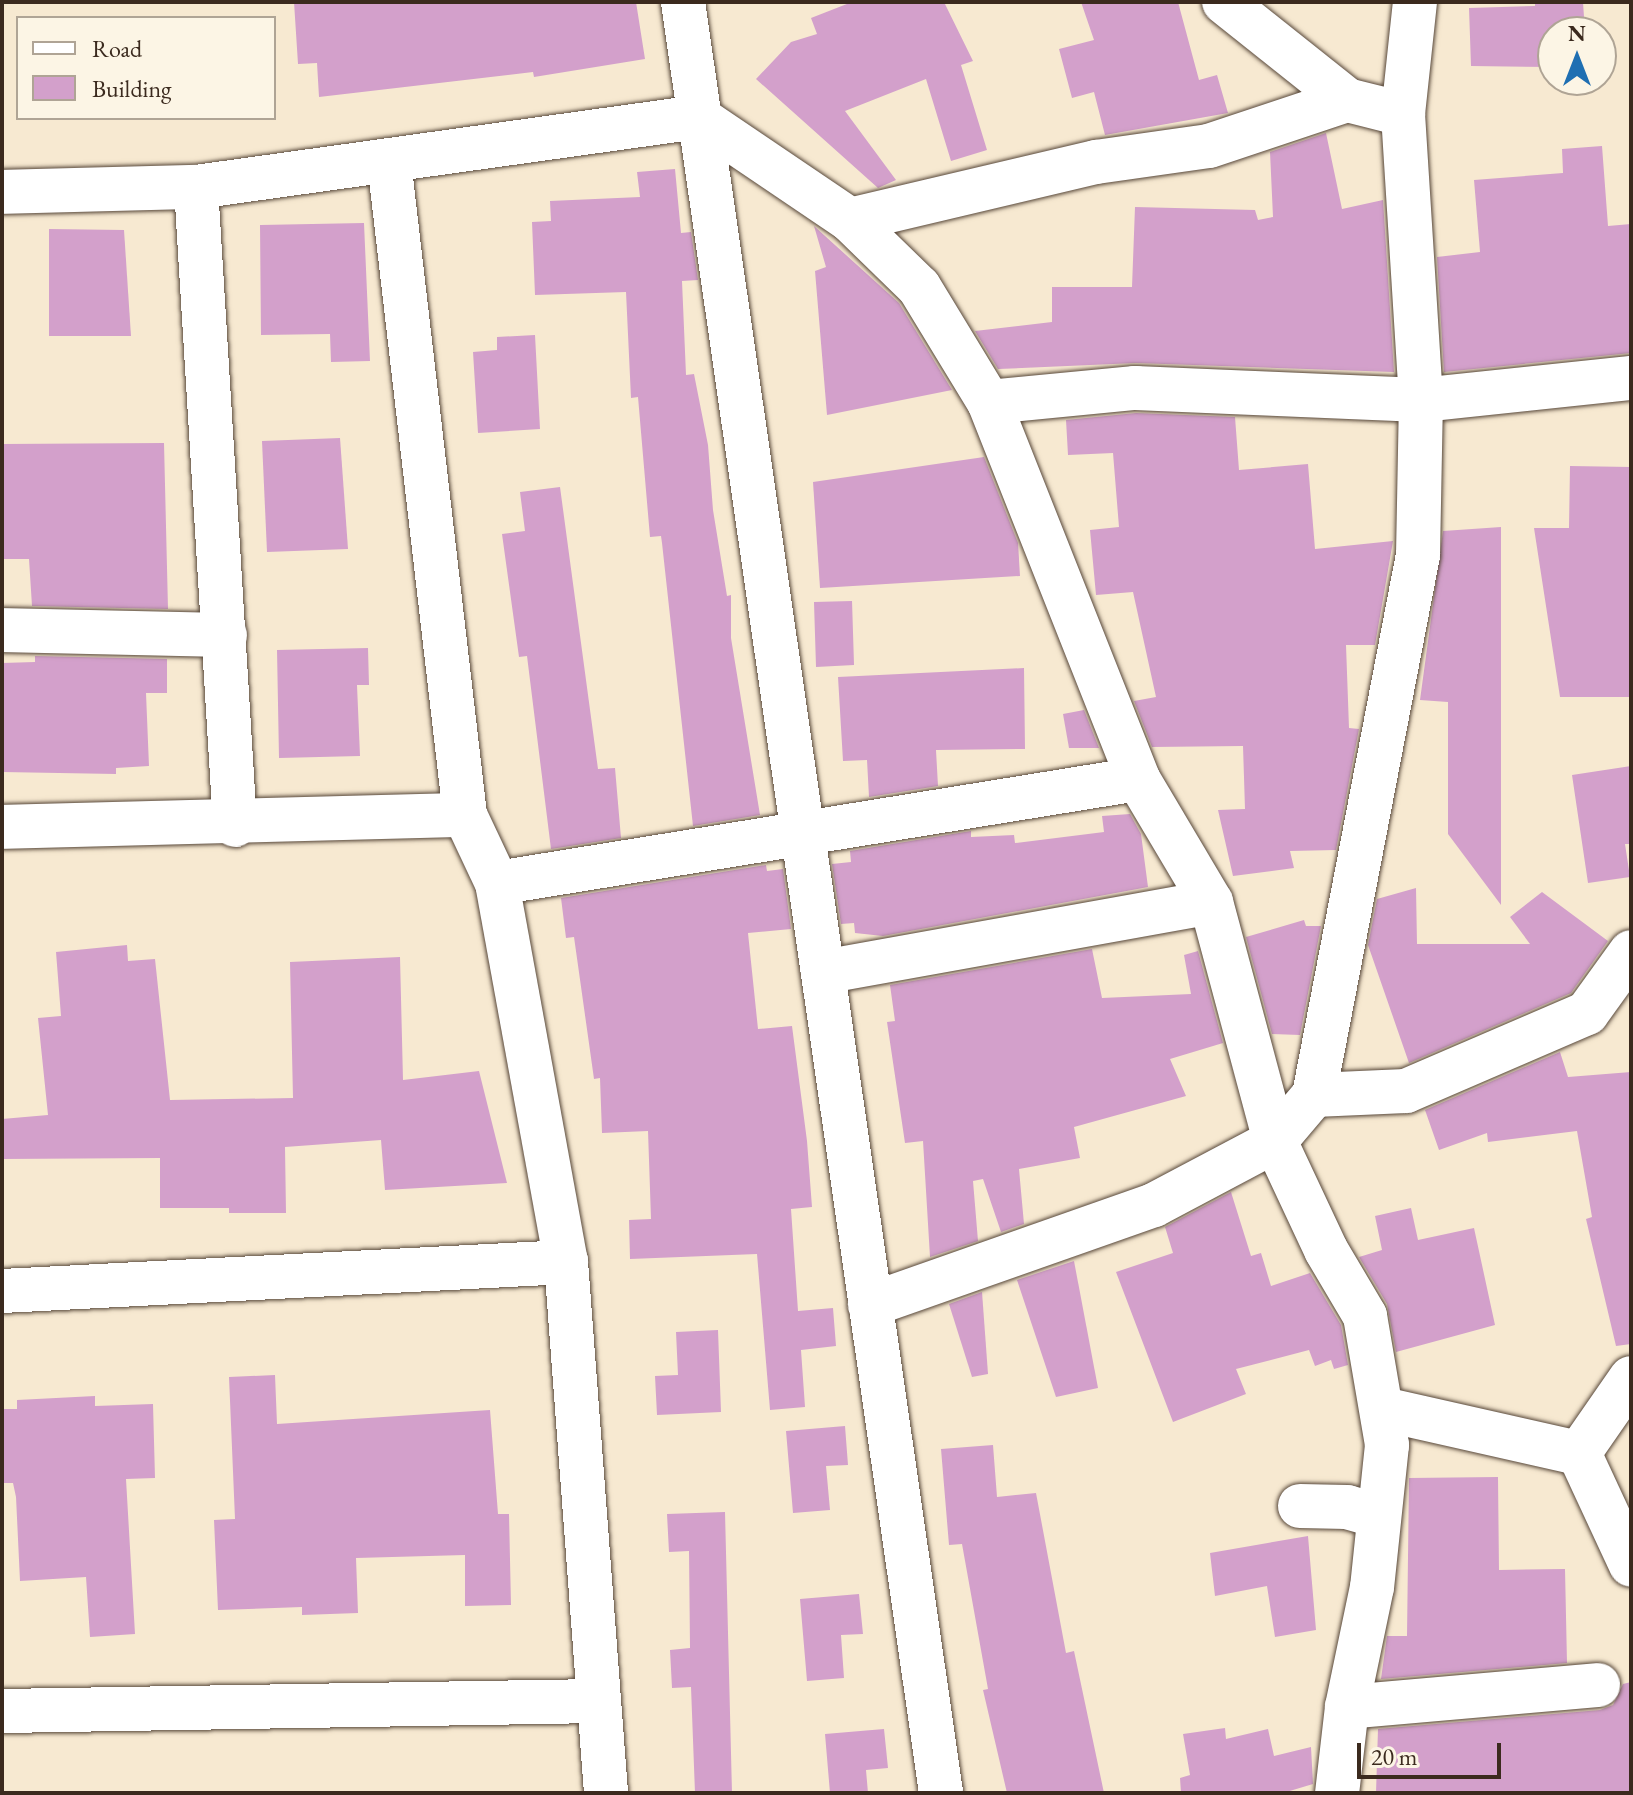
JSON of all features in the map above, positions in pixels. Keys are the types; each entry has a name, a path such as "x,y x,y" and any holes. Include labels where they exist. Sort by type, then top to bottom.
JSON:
{"street":[{"path":"683,2 806,835 941,1793"},
{"path":"1224,2 1347,100 1403,114"},
{"path":"870,1305 1154,1205 1275,1141 1314,1095 1418,555 1421,400 1403,114 1415,2"},
{"path":"850,220 1096,162 1209,146 1347,100"},
{"path":"2,192 196,187 698,117 850,220 919,287 989,402 1138,779 1211,902 1275,1141 1326,1250 1365,1316 1387,1445 1372,1587 1347,1707 1337,1793"},
{"path":"389,161 465,815 497,883 566,1262 606,1793"},
{"path":"196,187 235,825"},
{"path":"989,402 1135,388 1421,400 1631,378"},
{"path":"2,630 225,635"},
{"path":"497,883 1138,779"},
{"path":"2,827 235,825 465,815"},
{"path":"823,972 1211,902"},
{"path":"1314,1095 1406,1091 1587,1013 1631,952"},
{"path":"2,1291 566,1262"},
{"path":"1579,1453 1631,1378"},
{"path":"1383,1409 1579,1453"},
{"path":"1579,1453 1631,1565"},
{"path":"1300,1506 1347,1507 1379,1516"},
{"path":"1347,1707 1598,1685"},
{"path":"2,1711 597,1701"}],"building":[{"path":"294,2 636,2 645,59 534,77 533,72 319,97 317,63 298,64"},
{"path":"852,2 944,2 973,61 961,65 987,150 951,161 926,79 845,111 896,180 878,188 756,79 791,42 817,34 811,18"},
{"path":"1081,2 1178,2 1199,80 1217,75 1228,113 1105,135 1094,92 1072,98 1059,49 1094,40"},
{"path":"1535,2 1583,2 1584,16 1537,16 1537,67 1471,66 1469,8 1535,6"},
{"path":"1326,133 1342,209 1383,200 1394,372 1136,363 998,369 975,331 1052,322 1052,287 1132,287 1135,207 1255,210 1258,220 1273,217 1270,152"},
{"path":"1602,146 1608,226 1631,224 1631,353 1444,372 1437,257 1480,252 1474,180 1563,173 1562,149"},
{"path":"675,169 681,233 691,232 698,280 682,281 686,375 694,374 708,445 713,510 727,596 731,595 731,638 760,815 693,826 661,536 650,537 638,397 631,398 626,292 535,295 532,222 551,221 550,201 640,197 637,172"},
{"path":"364,223 370,361 331,362 330,334 261,335 260,225"},
{"path":"814,226 899,303 952,390 827,415 815,271 826,267"},
{"path":"49,229 124,230 131,336 49,336"},
{"path":"535,335 540,429 478,433 473,352 497,350 497,337"},
{"path":"1136,413 1235,417 1239,470 1308,464 1315,549 1393,541 1375,645 1346,645 1349,728 1359,729 1336,850 1290,851 1294,868 1233,876 1218,810 1245,809 1243,746 1152,747 1134,701 1156,697 1133,592 1096,595 1090,530 1119,527 1113,453 1068,455 1066,420"},
{"path":"340,438 348,549 267,552 262,441"},
{"path":"164,443 168,609 32,606 29,559 2,559 2,444"},
{"path":"984,457 1018,543 1020,576 820,588 813,482"},
{"path":"1570,466 1631,467 1631,697 1560,697 1534,528 1569,528"},
{"path":"560,487 598,769 615,768 621,838 551,849 527,656 519,657 502,534 525,531 520,492"},
{"path":"1501,527 1501,905 1448,834 1448,702 1420,700 1443,531"},
{"path":"852,601 854,665 816,667 814,602"},
{"path":"368,648 369,685 357,685 360,756 279,758 277,650"},
{"path":"35,656 167,659 167,693 146,693 149,766 116,768 116,774 2,772 2,663 35,662"},
{"path":"1024,668 1025,749 936,750 938,786 869,797 867,760 843,761 838,677"},
{"path":"1084,710 1099,748 1069,748 1063,714"},
{"path":"1631,766 1631,844 1625,844 1630,877 1588,883 1572,775"},
{"path":"1130,814 1141,834 1148,887 883,936 855,933 854,923 841,924 832,864 851,862 850,851 971,831 971,837 1014,835 1015,843 1104,832 1102,816"},
{"path":"766,865 767,871 783,869 791,929 748,933 758,1029 792,1026 812,1207 791,1209 798,1311 833,1308 836,1346 801,1350 805,1407 770,1410 757,1254 630,1259 629,1220 651,1219 648,1131 602,1133 600,1078 594,1079 574,937 566,938 561,898"},
{"path":"1416,888 1417,944 1530,944 1510,917 1542,892 1608,941 1571,993 1409,1063 1368,945 1377,899"},
{"path":"1304,920 1306,926 1321,926 1300,1035 1272,1034 1246,937"},
{"path":"127,945 128,961 155,959 170,1100 293,1098 290,962 400,957 403,1080 479,1071 507,1183 385,1190 381,1140 285,1147 286,1213 229,1213 229,1208 160,1208 160,1158 2,1159 2,1119 48,1115 38,1018 61,1016 56,952"},
{"path":"1092,949 1102,998 1191,994 1184,955 1198,951 1223,1043 1170,1059 1186,1096 1074,1127 1080,1158 1019,1169 1024,1224 1001,1232 983,1179 973,1181 978,1241 930,1257 923,1141 905,1143 887,1022 895,1021 890,985"},
{"path":"1560,1052 1568,1077 1631,1072 1631,1344 1616,1346 1586,1219 1592,1217 1577,1131 1488,1142 1487,1133 1439,1150 1425,1110"},
{"path":"1231,1192 1251,1256 1261,1253 1271,1286 1310,1273 1341,1325 1348,1365 1334,1369 1331,1360 1315,1366 1309,1350 1236,1369 1246,1394 1173,1422 1116,1272 1173,1253 1165,1227"},
{"path":"1411,1208 1418,1240 1474,1228 1495,1325 1396,1352 1387,1304 1359,1257 1382,1250 1375,1216"},
{"path":"1074,1261 1098,1388 1056,1397 1017,1280"},
{"path":"982,1292 988,1374 972,1377 949,1304"},
{"path":"718,1330 721,1412 657,1415 655,1376 678,1375 676,1332"},
{"path":"275,1375 277,1424 490,1410 498,1514 509,1514 511,1605 465,1606 465,1555 356,1558 358,1613 302,1615 302,1607 218,1610 214,1520 235,1519 229,1377"},
{"path":"95,1396 95,1406 153,1404 155,1478 126,1479 135,1634 90,1637 86,1577 20,1581 16,1497 13,1483 4,1483 2,1409 17,1409 17,1400"},
{"path":"845,1426 848,1465 826,1466 830,1510 793,1513 786,1431"},
{"path":"993,1445 997,1497 1036,1493 1066,1653 1074,1651 1104,1793 1007,1793 983,1690 988,1689 962,1544 949,1545 941,1449"},
{"path":"1498,1477 1499,1570 1565,1569 1567,1663 1381,1679 1387,1636 1407,1636 1409,1478"},
{"path":"725,1512 732,1793 695,1793 691,1687 672,1688 670,1650 690,1648 689,1551 669,1552 667,1514"},
{"path":"1308,1536 1316,1630 1275,1637 1267,1586 1215,1596 1210,1553"},
{"path":"859,1594 863,1634 841,1635 844,1678 807,1681 800,1599"},
{"path":"1631,1682 1631,1793 1376,1793 1378,1729 1600,1710 1613,1705 1623,1684"},
{"path":"1225,1728 1226,1739 1268,1729 1274,1756 1311,1747 1313,1784 1283,1793 1181,1793 1180,1778 1190,1775 1183,1734"},
{"path":"884,1729 888,1768 866,1770 868,1793 830,1793 825,1734"}]}
